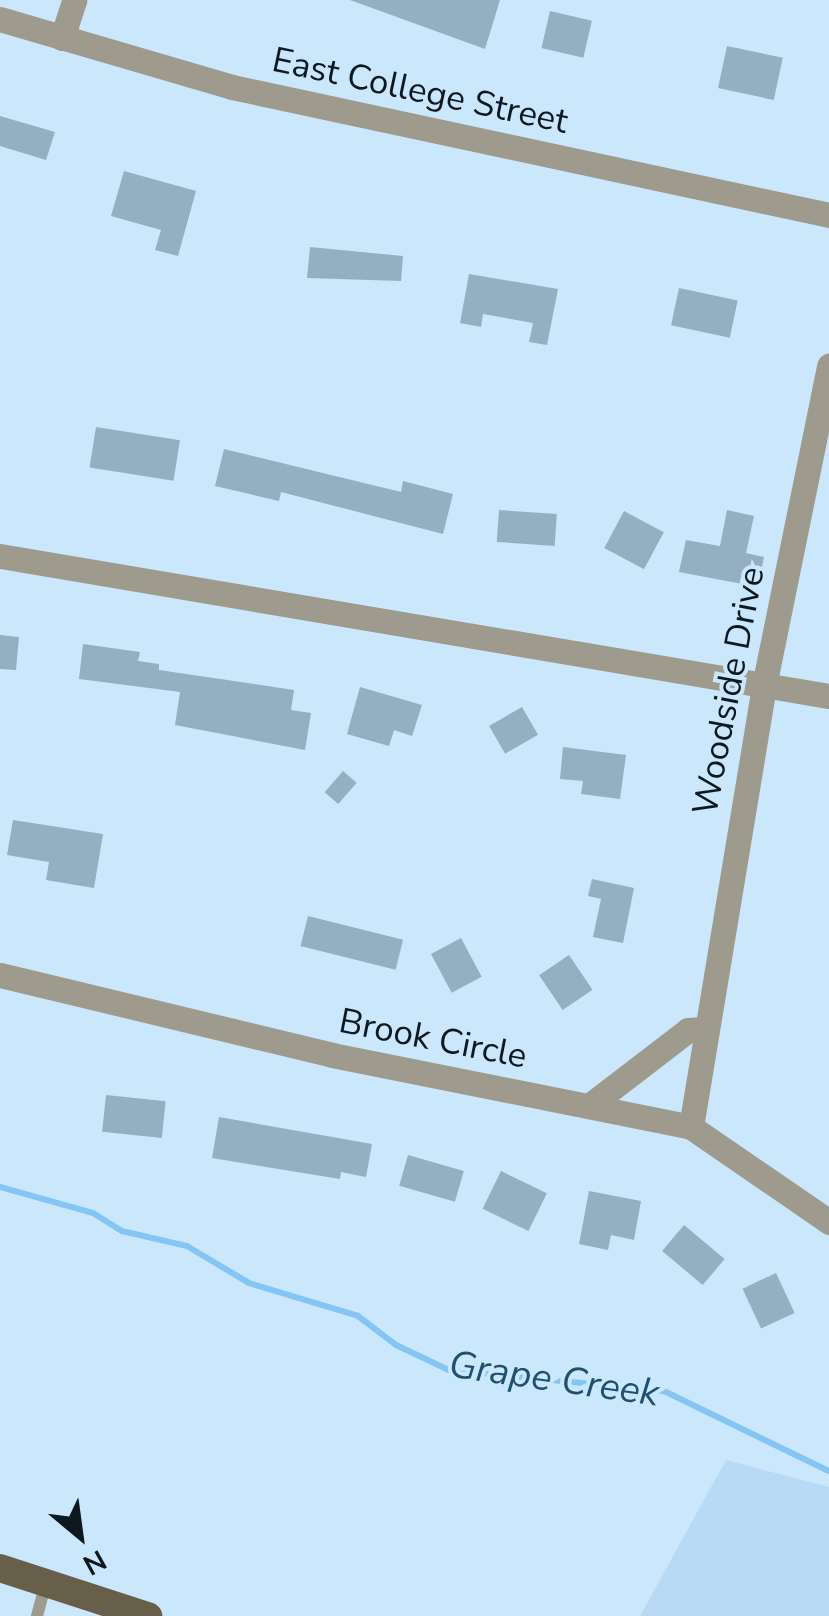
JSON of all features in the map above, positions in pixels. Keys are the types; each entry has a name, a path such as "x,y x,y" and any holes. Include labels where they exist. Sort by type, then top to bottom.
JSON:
{"main road":[{"path":"0,1568 148,1616"}],"street":[{"path":"62,38 74,0"},
{"name":"East College Street","path":"0,19 232,86 829,215"},
{"name":"Woodside Drive","path":"691,1126 704,1029 764,686 829,366"},
{"path":"0,556 829,696"},
{"name":"Brook Circle","path":"0,975 332,1055 691,1126 829,1222"},
{"path":"589,1106 688,1030 704,1029"}],"lane":[{"path":"37,1616 46,1584"}],"shaded area":[{"path":"726,1460 829,1487 829,1616 640,1616"}],"building":[{"path":"350,0 500,0 485,49"},
{"path":"550,11 592,21 583,58 541,48"},
{"path":"727,46 783,58 774,100 718,88"},
{"path":"0,116 55,132 46,160 0,146"},
{"path":"124,171 196,191 178,256 155,250 161,230 111,216"},
{"path":"310,247 403,256 401,281 307,278"},
{"path":"469,274 558,289 547,345 529,342 533,323 483,314 481,327 460,323"},
{"path":"679,288 738,300 730,338 671,325"},
{"path":"96,427 180,440 174,481 90,467"},
{"path":"224,449 401,492 403,481 453,494 443,534 281,492 279,501 215,486"},
{"path":"499,510 557,514 555,546 497,542"},
{"path":"727,510 754,516 746,553 764,557 758,587 679,572 686,540 720,546"},
{"path":"624,511 664,532 644,569 604,548"},
{"path":"0,635 19,637 16,670 0,669"},
{"path":"83,644 140,652 138,661 159,664 159,670 294,690 291,710 311,713 305,750 175,725 180,692 79,679"},
{"path":"360,687 422,705 412,736 394,730 389,746 347,734"},
{"path":"522,707 538,735 505,754 489,726"},
{"path":"563,747 626,755 620,799 581,794 583,781 560,779"},
{"path":"343,771 357,783 338,804 325,792"},
{"path":"13,820 103,834 94,888 46,880 49,862 7,855"},
{"path":"592,879 634,888 623,943 593,937 601,899 588,896"},
{"path":"308,916 403,940 396,970 301,946"},
{"path":"461,938 482,977 452,993 431,954"},
{"path":"569,955 592,990 563,1010 539,975"},
{"path":"106,1095 166,1101 162,1138 102,1132"},
{"path":"219,1117 372,1144 366,1177 341,1172 340,1179 212,1158"},
{"path":"408,1155 464,1171 455,1202 399,1186"},
{"path":"501,1171 547,1193 528,1231 483,1209"},
{"path":"589,1191 641,1201 634,1240 611,1235 608,1250 579,1244"},
{"path":"684,1225 725,1259 703,1285 662,1251"},
{"path":"776,1273 795,1313 761,1329 742,1289"}],"waterway":[{"name":"Grape Creek","path":"0,1187 93,1213 122,1231 187,1246 249,1283 358,1316 396,1345 449,1370 664,1391 829,1471"}]}
